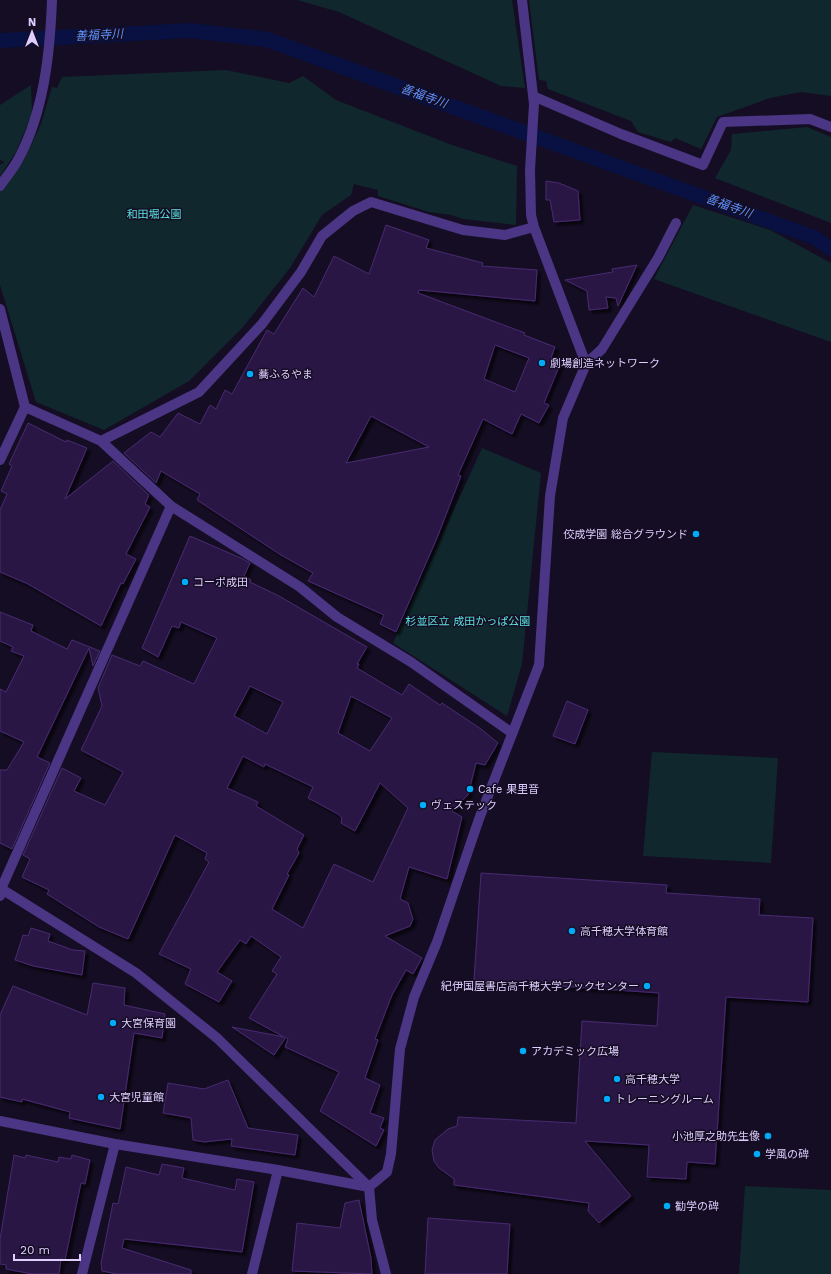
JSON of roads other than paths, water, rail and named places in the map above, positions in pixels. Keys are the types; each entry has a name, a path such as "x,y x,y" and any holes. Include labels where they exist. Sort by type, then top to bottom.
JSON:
{"street":[{"path":"522,0 534,100 530,162 531,215 534,227 586,364"},
{"path":"0,186 19,159 37,115 46,63 52,1"},
{"path":"534,100 703,165 723,122 810,119 831,127"},
{"path":"101,441 199,392 262,324 301,272 322,236 353,211 371,202 463,230 505,234 534,227"},
{"path":"369,1187 387,1172 391,1154 400,1049 414,997 437,942 479,819 539,665 550,496 563,418 586,364 602,349 658,258 676,224"},
{"path":"0,309 25,407 0,460"},
{"path":"25,407 101,441 170,506 300,587 338,617 411,662 512,733"},
{"path":"170,506 0,891 136,973 211,1033 369,1187 372,1220 386,1274"},
{"path":"0,1121 115,1144 278,1170 369,1187"},
{"path":"82,1274 115,1144"},
{"path":"252,1274 278,1170"}],"water":[{"name":"善福寺川","path":"191,23 269,32 818,231 831,240 831,258 811,244 265,47 190,38 0,48 0,33"}],"place":[{"name":"劇場創造ネットワーク","path":"542,363"},
{"name":"蕎ふるやま","path":"250,374"},
{"name":"佼成学園 総合グラウンド","path":"696,534"},
{"name":"コーポ成田","path":"185,582"},
{"name":"Cafe 果里音","path":"470,789"},
{"name":"ヴェステック","path":"423,805"},
{"name":"高千穂大学体育館","path":"572,931"},
{"name":"紀伊国屋書店高千穂大学ブックセンター","path":"647,986"},
{"name":"大宮保育園","path":"113,1023"},
{"name":"アカデミック広場","path":"523,1051"},
{"name":"高千穂大学","path":"617,1079"},
{"name":"大宮児童館","path":"101,1097"},
{"name":"トレーニングルーム","path":"607,1099"},
{"name":"小池厚之助先生像","path":"768,1136"},
{"name":"学風の碑","path":"757,1154"},
{"name":"勧学の碑","path":"667,1206"}],"park label":[{"name":"和田堀公園","path":"154,214"},
{"name":"杉並区立 成田かっぱ公園","path":"468,621"}]}
